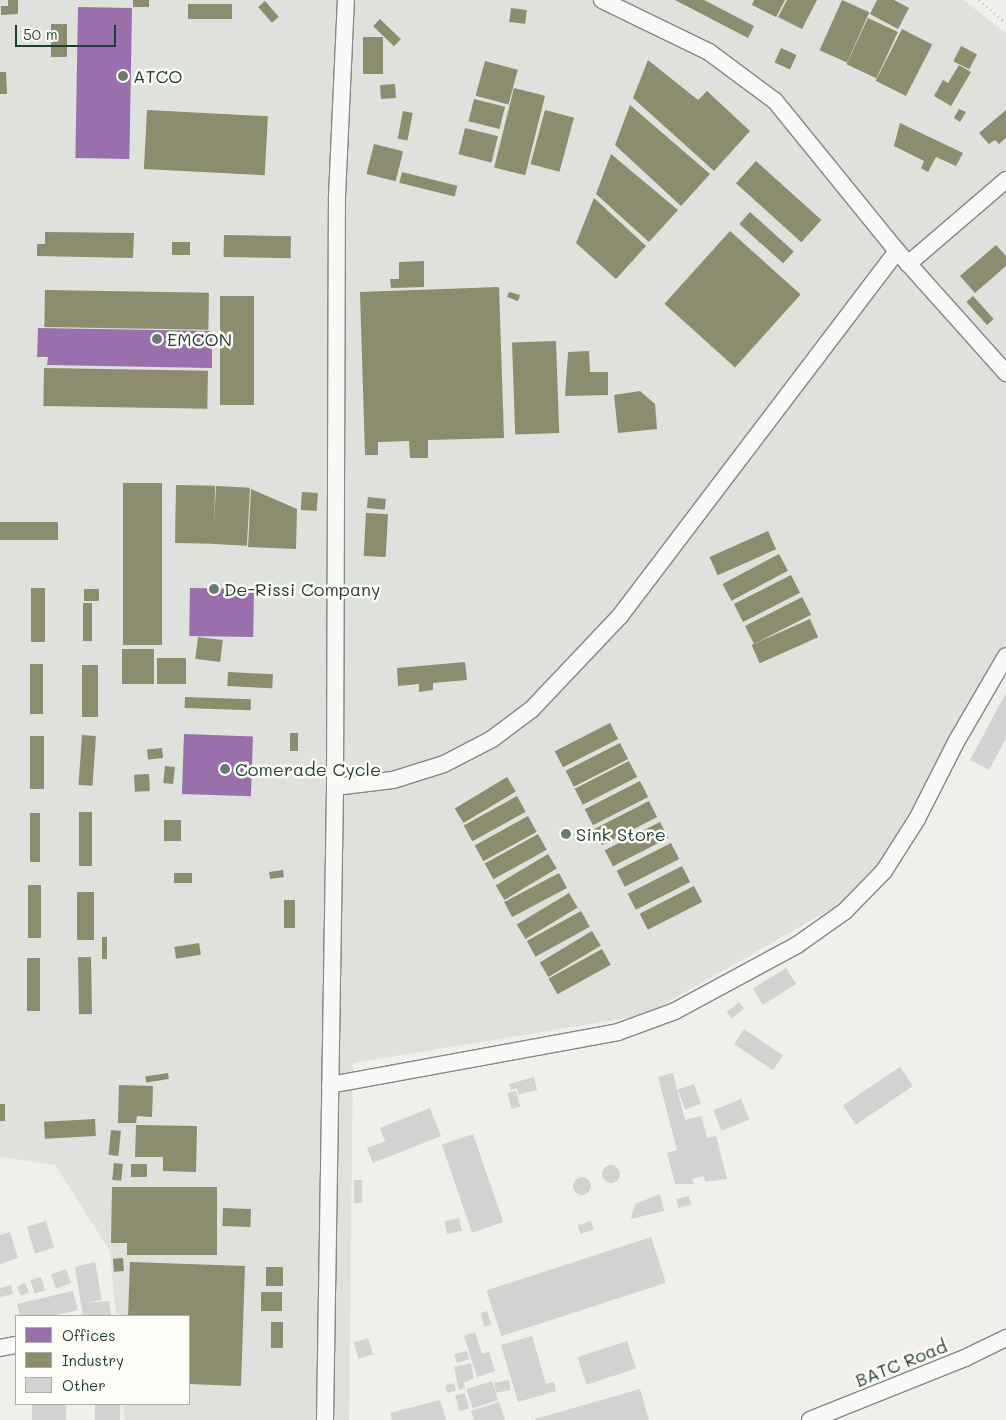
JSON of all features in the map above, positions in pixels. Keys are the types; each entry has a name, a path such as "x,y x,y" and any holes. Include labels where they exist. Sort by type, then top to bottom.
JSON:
{"street":[{"path":"602,0 709,52 775,101 896,251 1006,373"},
{"path":"325,1420 335,787 337,196 347,2"},
{"path":"908,264 1006,180"},
{"path":"335,787 393,780 444,764 492,739 532,708 620,616 896,251"},
{"path":"330,1085 618,1032 676,1011 797,945 845,911 884,871 917,819 956,742 1006,656"},
{"name":"BATC Road","path":"810,1420 957,1362 1006,1338"},
{"path":"0,1348 15,1345"}],"path":[{"path":"979,0 1006,23"}],"shaded area":[{"path":"0,0 963,0 1006,33 1006,643 881,862 840,904 645,1015 353,1063 349,1420 125,1420 123,1405 190,1405 190,1315 116,1315 110,1251 55,1165 0,1157"}],"building: Offices":[{"path":"78,7 132,8 129,159 75,158"},
{"path":"38,328 212,331 212,368 47,365 48,357 37,357"},
{"path":"190,588 254,589 253,637 189,636"},
{"path":"184,734 253,736 251,796 182,794"}],"building: Industry":[{"path":"8,0 18,0 18,14 1,15 1,6 8,6"},
{"path":"133,0 149,0 149,7 133,7"},
{"path":"675,0 704,0 754,26 748,38"},
{"path":"754,0 785,0 776,17 752,5"},
{"path":"787,0 817,0 802,29 778,17"},
{"path":"842,0 869,12 847,62 820,50"},
{"path":"877,0 894,0 909,8 898,29 870,14"},
{"path":"265,1 279,17 272,23 258,7"},
{"path":"188,4 232,4 232,19 188,19"},
{"path":"511,8 527,10 525,24 509,22"},
{"path":"868,18 898,32 876,78 846,64"},
{"path":"380,19 401,39 394,46 373,26"},
{"path":"51,24 67,24 67,57 51,57"},
{"path":"902,29 932,44 906,96 876,81"},
{"path":"363,37 383,37 383,74 363,74"},
{"path":"961,46 977,54 969,69 953,61"},
{"path":"781,48 797,55 790,70 774,63"},
{"path":"648,60 698,100 707,91 750,131 714,171 633,98"},
{"path":"485,61 518,70 509,105 476,96"},
{"path":"959,65 971,72 951,106 934,96 943,80 948,83"},
{"path":"0,72 6,72 7,94 0,94"},
{"path":"395,84 396,98 381,99 380,85"},
{"path":"514,88 545,96 525,175 494,168"},
{"path":"474,99 505,107 499,129 468,121"},
{"path":"630,105 710,174 681,206 615,145"},
{"path":"959,109 966,112 960,122 954,118"},
{"path":"147,110 268,116 265,175 144,169"},
{"path":"545,110 574,118 559,172 531,164"},
{"path":"1006,110 1006,138 999,144 995,140 989,144 979,133"},
{"path":"403,111 413,113 407,140 398,138"},
{"path":"900,123 963,153 956,166 936,157 928,172 921,168 924,161 894,146"},
{"path":"465,128 498,136 491,162 458,154"},
{"path":"374,144 403,151 396,181 367,174"},
{"path":"611,154 678,210 649,242 596,194"},
{"path":"756,161 821,220 801,242 736,183"},
{"path":"402,172 457,186 455,196 399,183"},
{"path":"594,198 646,246 616,279 576,243"},
{"path":"750,212 794,251 783,263 739,224"},
{"path":"730,231 801,295 735,367 664,304"},
{"path":"45,232 134,233 133,258 37,256 37,244 45,244"},
{"path":"224,235 291,236 291,258 224,257"},
{"path":"172,242 190,242 190,255 172,255"},
{"path":"996,245 1006,256 1006,266 975,293 960,276"},
{"path":"424,261 424,287 391,288 390,279 399,279 399,262"},
{"path":"499,287 504,438 428,440 428,458 410,458 409,441 378,442 378,455 365,455 360,292"},
{"path":"45,290 209,293 208,330 44,327"},
{"path":"509,292 520,295 518,301 507,297"},
{"path":"220,296 254,296 254,405 220,405"},
{"path":"973,296 994,319 987,325 966,302"},
{"path":"556,341 559,433 515,434 512,343"},
{"path":"589,351 590,372 608,372 608,395 565,396 568,352"},
{"path":"44,368 208,371 207,409 43,406"},
{"path":"640,391 655,404 657,429 618,433 614,395"},
{"path":"123,483 162,483 162,645 123,645"},
{"path":"176,485 215,486 214,544 175,543"},
{"path":"216,486 250,488 247,546 213,544"},
{"path":"251,489 297,509 296,549 248,547"},
{"path":"302,492 318,493 317,511 301,510"},
{"path":"368,497 386,499 385,510 367,508"},
{"path":"366,513 388,514 386,557 364,556"},
{"path":"0,522 58,522 58,540 0,540"},
{"path":"768,531 776,549 718,575 710,557"},
{"path":"779,554 788,571 731,601 722,584"},
{"path":"791,575 800,593 743,622 734,604"},
{"path":"31,588 45,588 45,642 31,642"},
{"path":"84,589 99,589 99,601 84,601"},
{"path":"802,597 811,615 754,644 745,626"},
{"path":"83,603 92,603 92,641 83,641"},
{"path":"810,619 818,637 760,663 752,645"},
{"path":"198,637 223,640 220,662 195,659"},
{"path":"122,649 154,649 154,684 122,684"},
{"path":"157,658 186,658 186,684 157,684"},
{"path":"465,662 467,680 433,683 433,690 419,692 419,684 398,686 397,668"},
{"path":"30,664 43,664 43,714 30,714"},
{"path":"82,665 98,665 98,717 82,717"},
{"path":"228,672 273,674 272,688 227,686"},
{"path":"185,697 251,699 251,710 185,708"},
{"path":"610,723 618,739 563,767 555,751"},
{"path":"290,733 298,733 298,751 290,751"},
{"path":"82,735 96,736 92,786 79,785"},
{"path":"30,736 44,736 44,789 30,789"},
{"path":"620,743 628,759 574,787 566,771"},
{"path":"162,748 163,758 148,760 147,750"},
{"path":"629,761 637,777 583,805 575,789"},
{"path":"165,766 175,767 173,784 163,783"},
{"path":"149,774 150,791 135,792 134,775"},
{"path":"507,777 516,792 463,823 455,808"},
{"path":"640,781 648,797 593,825 585,809"},
{"path":"517,796 526,812 472,841 464,826"},
{"path":"649,801 657,817 602,845 594,829"},
{"path":"79,812 92,812 92,866 79,866"},
{"path":"30,813 40,813 40,862 30,862"},
{"path":"528,816 537,832 483,861 475,846"},
{"path":"164,820 181,820 181,841 164,841"},
{"path":"660,822 668,838 613,866 605,850"},
{"path":"538,834 547,850 493,879 485,864"},
{"path":"671,843 679,859 625,887 617,871"},
{"path":"548,854 557,869 504,900 496,885"},
{"path":"682,866 690,882 636,910 628,894"},
{"path":"283,870 284,877 270,879 269,872"},
{"path":"174,873 192,873 192,883 174,883"},
{"path":"559,873 567,888 512,917 504,902"},
{"path":"28,885 41,885 41,938 28,938"},
{"path":"694,886 702,902 648,930 640,914"},
{"path":"77,892 94,892 94,940 77,940"},
{"path":"569,893 578,908 525,939 517,924"},
{"path":"284,900 295,900 295,928 284,928"},
{"path":"581,911 590,927 536,957 527,941"},
{"path":"592,931 601,946 548,977 540,962"},
{"path":"102,937 107,937 107,959 102,959"},
{"path":"199,943 201,955 176,959 174,947"},
{"path":"602,949 611,965 557,994 549,979"},
{"path":"78,957 91,957 92,1014 79,1014"},
{"path":"27,958 40,958 40,1011 27,1011"},
{"path":"168,1073 169,1079 146,1083 145,1077"},
{"path":"119,1085 153,1086 152,1117 137,1116 136,1123 118,1123"},
{"path":"0,1104 5,1104 5,1121 0,1121"},
{"path":"95,1119 96,1136 45,1139 44,1122"},
{"path":"136,1125 197,1126 196,1172 163,1171 163,1157 135,1157"},
{"path":"111,1130 121,1131 118,1156 108,1155"},
{"path":"114,1163 123,1164 121,1181 112,1180"},
{"path":"131,1164 147,1164 147,1177 131,1177"},
{"path":"112,1187 217,1187 217,1255 127,1255 127,1243 111,1243"},
{"path":"223,1208 251,1209 250,1227 222,1226"},
{"path":"123,1258 124,1271 114,1272 113,1259"},
{"path":"130,1262 245,1266 241,1386 190,1384 190,1315 128,1315"},
{"path":"266,1267 283,1267 283,1286 266,1286"},
{"path":"261,1292 282,1292 282,1311 261,1311"},
{"path":"271,1322 283,1322 283,1348 271,1348"}],"building: Other":[{"path":"1006,693 1006,738 989,770 970,760"},
{"path":"786,968 796,984 763,1005 753,989"},
{"path":"739,1002 744,1008 732,1018 727,1012"},
{"path":"744,1029 783,1055 773,1070 734,1044"},
{"path":"900,1067 913,1086 856,1125 843,1106"},
{"path":"673,1073 685,1120 701,1116 707,1138 716,1136 727,1179 705,1182 704,1176 692,1179 694,1184 675,1184 667,1153 677,1150 658,1077"},
{"path":"534,1077 537,1090 518,1095 517,1088 511,1090 509,1084"},
{"path":"694,1084 701,1104 685,1109 678,1090"},
{"path":"516,1091 520,1106 511,1109 507,1093"},
{"path":"741,1099 749,1119 721,1131 713,1110"},
{"path":"430,1108 441,1136 373,1163 367,1148 385,1141 380,1128"},
{"path":"473,1134 503,1222 472,1233 442,1145"},
{"path":"611,1165 617,1168 620,1174 617,1180 611,1183 605,1180 602,1174 605,1168"},
{"path":"582,1177 588,1180 591,1186 588,1192 582,1195 576,1192 573,1186 576,1180"},
{"path":"354,1180 362,1180 362,1203 354,1203"},
{"path":"660,1194 664,1211 631,1219 635,1204"},
{"path":"689,1196 691,1205 678,1208 676,1199"},
{"path":"459,1218 462,1231 447,1234 444,1221"},
{"path":"46,1221 54,1248 35,1254 27,1227"},
{"path":"591,1221 594,1230 580,1234 578,1225"},
{"path":"10,1232 18,1258 0,1264 0,1235"},
{"path":"651,1237 666,1283 501,1336 486,1290"},
{"path":"95,1262 102,1300 85,1303 109,1301 111,1315 83,1315 75,1267"},
{"path":"66,1269 71,1283 56,1289 51,1274"},
{"path":"41,1277 45,1290 35,1294 30,1280"},
{"path":"25,1283 29,1292 21,1296 17,1287"},
{"path":"11,1285 13,1294 0,1297 0,1288"},
{"path":"73,1291 78,1310 56,1315 20,1315 17,1304"},
{"path":"487,1311 491,1324 484,1326 480,1313"},
{"path":"475,1332 482,1354 489,1352 495,1371 477,1377 464,1336"},
{"path":"532,1336 546,1384 554,1382 556,1391 518,1402 501,1345"},
{"path":"368,1338 373,1354 359,1359 354,1342"},
{"path":"627,1341 636,1369 587,1385 578,1357"},
{"path":"467,1351 469,1359 457,1363 454,1354"},
{"path":"471,1363 474,1378 464,1383 465,1388 459,1390 454,1367"},
{"path":"509,1380 511,1390 496,1393 494,1383"},
{"path":"492,1381 498,1400 473,1408 466,1389"},
{"path":"454,1383 456,1391 447,1393 445,1385"},
{"path":"640,1389 649,1420 535,1420 535,1419"},
{"path":"465,1393 469,1408 459,1411 455,1396"},
{"path":"440,1400 446,1420 392,1420 390,1413"},
{"path":"499,1402 505,1420 474,1420 471,1411"},
{"path":"32,1405 66,1405 66,1420 32,1420"},
{"path":"95,1405 120,1405 120,1420 95,1420"}],"place":[{"name":"ATCO","path":"123,76"},
{"name":"EMCON","path":"157,339"},
{"name":"De-Rissi Company","path":"214,589"},
{"name":"Comerade Cycle","path":"225,769"},
{"name":"Sink Store","path":"566,834"}]}
